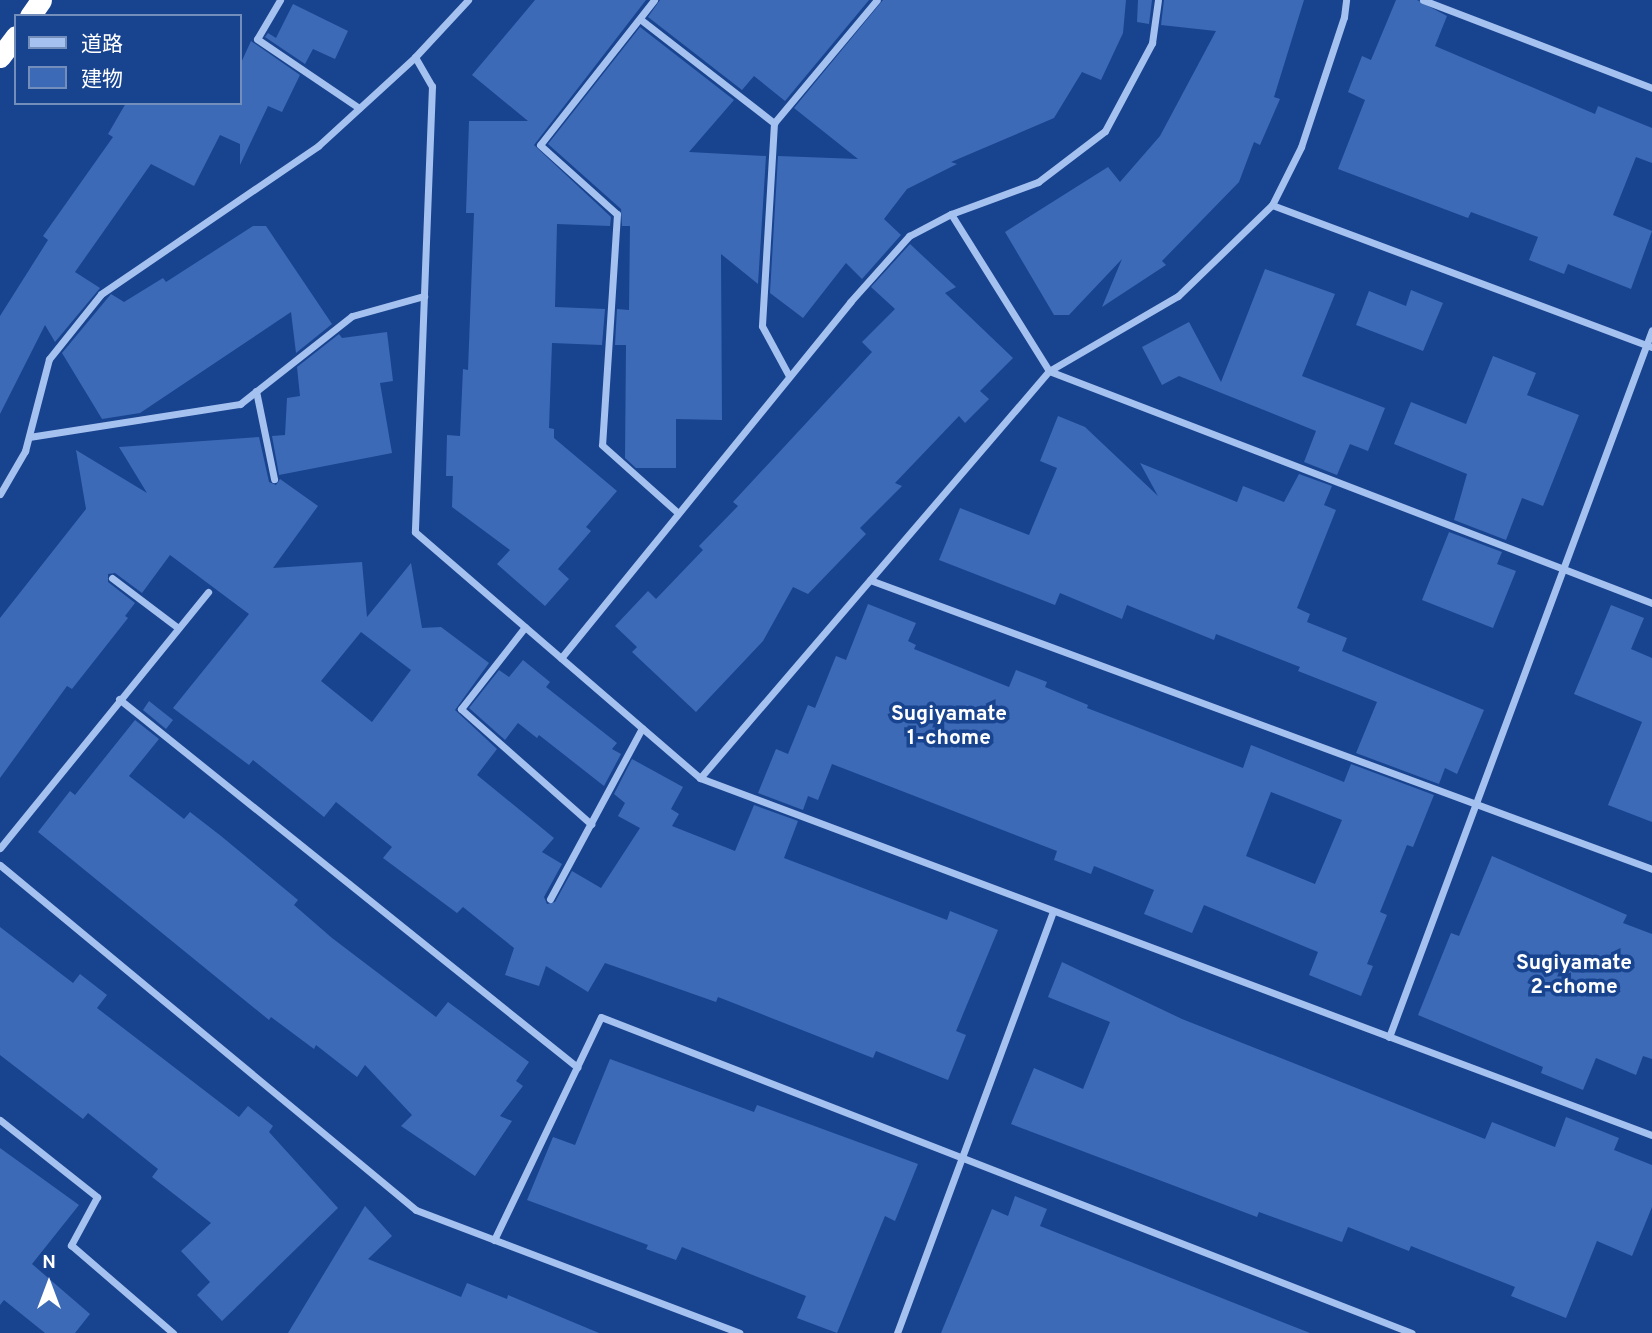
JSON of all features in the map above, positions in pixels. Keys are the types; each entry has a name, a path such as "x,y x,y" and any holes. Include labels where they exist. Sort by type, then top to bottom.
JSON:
{"highway":[{"path":"0,57 14,39"}],"street":[{"path":"280,0 257,39 359,108"},
{"path":"0,494 29,437 49,359 101,293 317,146 415,57 468,0"},
{"path":"654,0 540,145 617,214 602,445 678,513"},
{"path":"789,376 762,326 774,123 877,0"},
{"path":"561,658 789,376 909,236 951,214 1038,182 1105,131 1152,43 1158,0"},
{"path":"700,778 1049,371 1178,296 1272,205 1301,147 1346,0"},
{"path":"1423,0 1652,88"},
{"path":"640,19 774,123"},
{"path":"415,57 432,86 415,532 700,778 1652,1135"},
{"path":"1272,205 1649,346"},
{"path":"951,214 1049,371 1652,603"},
{"path":"29,437 240,404 352,316 424,296"},
{"path":"1389,1037 1649,346 1652,330"},
{"path":"256,391 274,480"},
{"path":"113,578 178,628"},
{"path":"870,580 1652,869"},
{"path":"0,848 119,698 208,592"},
{"path":"525,627 461,709 591,824"},
{"path":"119,698 576,1067"},
{"path":"550,899 642,728"},
{"path":"0,865 416,1210 739,1333"},
{"path":"897,1333 1053,911"},
{"path":"494,1240 601,1017 1412,1333"},
{"path":"0,1120 97,1197 71,1245 173,1333"}],"building":[{"path":"535,0 646,0 534,145 611,217 610,226 557,224 555,307 605,309 602,345 552,343 549,428 554,429 554,438 617,491 586,527 591,531 558,569 569,579 545,606 497,564 510,550 452,507 453,476 446,476 447,435 460,436 463,369 468,370 474,213 466,213 469,121 528,121 472,75"},
{"path":"660,0 869,0 785,101 754,76 742,90 648,17"},
{"path":"883,0 1126,0 1123,33 1101,80 1082,72 1054,118 951,162 957,164 907,189 884,219 901,235 862,279 846,263 803,318 770,293 778,156 858,159 794,108"},
{"path":"1138,0 1152,0 1149,24 1137,22"},
{"path":"1164,0 1304,0 1274,97 1280,99 1260,145 1254,142 1239,182 1162,261 1166,265 1102,307 1122,259 1069,315 1054,315 1005,232 1108,167 1120,182 1160,136 1216,31 1161,25"},
{"path":"1396,0 1417,0 1447,16 1435,46 1595,114 1598,106 1652,128 1652,163 1636,157 1613,215 1652,231 1631,289 1568,264 1564,274 1529,260 1538,237 1471,212 1468,218 1338,169 1365,100 1348,92 1362,56 1371,60"},
{"path":"293,4 348,31 335,59 313,49 305,64 265,37 268,33 276,38"},
{"path":"640,27 734,100 689,152 766,156 758,284 721,254 722,420 676,419 676,468 636,468 625,458 626,345 615,345 617,309 629,310 630,226 622,226 621,209 548,144"},
{"path":"251,41 300,75 282,112 268,106 240,165 240,144 220,135 194,186 151,164 75,272 100,288 55,342 45,325 0,414 0,316 48,240 43,236 113,137 108,134 125,105 242,105 242,61"},
{"path":"253,226 266,226 332,324 296,353 291,312 140,413 102,419 62,353 111,294 124,302 163,278 166,282"},
{"path":"910,244 956,287 945,293 1013,358 980,391 989,399 965,423 959,416 895,483 902,486 860,528 866,534 808,594 793,587 763,641 696,712 632,652 637,647 615,626 648,591 656,599 703,550 699,546 738,506 733,502 872,352 862,342 895,309 871,287"},
{"path":"1265,269 1335,294 1302,376 1385,408 1368,451 1350,444 1337,475 1304,462 1316,431 1179,376 1162,385 1142,347 1189,322 1221,382"},
{"path":"1411,290 1443,303 1423,351 1356,325 1369,291 1406,306"},
{"path":"387,332 393,381 380,383 392,453 279,475 272,436 285,435 287,398 300,396 297,367 339,334 342,338"},
{"path":"1493,356 1536,373 1527,395 1579,415 1543,506 1522,498 1506,540 1454,520 1467,474 1394,444 1411,402 1466,424"},
{"path":"1058,416 1085,427 1158,496 1140,463 1237,502 1243,486 1284,502 1299,474 1332,486 1324,505 1336,510 1297,608 1310,614 1307,622 1347,638 1342,651 1484,710 1457,774 1445,768 1439,784 1356,753 1377,702 1298,671 1300,667 1216,634 1214,640 1127,605 1122,619 1060,593 1055,605 939,560 960,508 1029,535 1057,468 1040,461"},
{"path":"259,437 269,482 276,485 280,479 318,506 273,568 362,562 367,617 411,563 422,628 441,627 489,663 455,710 497,749 477,775 554,838 542,852 562,864 544,897 547,904 555,902 572,871 601,888 640,828 618,816 625,803 614,794 632,759 683,787 671,809 679,814 672,826 735,851 754,805 798,821 784,858 947,920 950,911 998,930 956,1031 966,1035 948,1080 876,1051 873,1058 718,997 716,1002 605,963 588,992 546,966 539,986 505,975 514,948 463,907 457,913 383,858 392,847 336,802 324,817 253,760 249,765 173,708 249,614 170,555 142,593 115,573 108,574 108,582 135,603 125,616 128,618 72,689 67,686 0,778 0,618 86,509 76,450 147,493 119,447","holes":["361,632 411,670 372,722 321,681"]},
{"path":"1449,532 1502,552 1497,564 1516,571 1493,628 1422,600"},
{"path":"868,604 916,623 908,641 916,645 914,649 1009,687 1016,670 1047,682 1045,687 1088,705 1087,708 1243,768 1251,745 1344,782 1351,764 1434,795 1413,847 1407,845 1380,912 1387,915 1367,964 1373,966 1361,996 1309,975 1318,952 1204,905 1192,933 1144,914 1154,890 1094,866 1091,874 1054,860 1057,851 832,764 818,800 808,796 803,810 758,793 776,749 788,754 808,705 815,708 836,656 846,660","holes":["1271,792 1342,820 1315,884 1246,856"]},
{"path":"1611,605 1644,618 1631,649 1652,658 1652,822 1608,805 1642,722 1574,694"},
{"path":"523,660 550,682 546,687 617,743 612,749 621,754 604,786 539,735 537,738 518,723 505,740 469,708 499,670 509,677"},
{"path":"149,701 173,720 166,729 143,710"},
{"path":"135,720 159,739 129,776 184,819 190,812 221,836 298,900 294,905 332,938 436,1017 448,1002 529,1062 516,1081 523,1086 500,1116 512,1121 475,1176 401,1126 412,1115 365,1065 357,1077 316,1045 314,1049 271,1017 269,1020 38,832 70,791 75,795"},
{"path":"1492,856 1627,915 1623,923 1652,934 1652,1059 1643,1056 1636,1075 1596,1058 1583,1090 1541,1073 1543,1067 1418,1015 1451,933 1459,936"},
{"path":"0,927 73,983 80,974 107,995 97,1008 239,1117 248,1106 273,1126 269,1132 338,1208 222,1321 197,1295 210,1282 181,1251 211,1223 152,1177 158,1169 88,1113 83,1119 0,1055"},
{"path":"1062,962 1182,1019 1485,1139 1492,1122 1555,1147 1566,1117 1619,1138 1614,1150 1652,1165 1652,1207 1632,1256 1597,1241 1566,1318 1511,1296 1515,1287 1411,1246 1409,1251 1348,1227 1342,1242 1259,1212 1257,1217 1011,1124 1034,1068 1083,1089 1110,1022 1048,997"},
{"path":"610,1059 754,1112 757,1105 918,1164 895,1221 885,1216 837,1333 797,1318 806,1296 682,1247 676,1260 646,1249 648,1245 527,1200 553,1137 575,1145"},
{"path":"0,1148 79,1205 32,1264 90,1314 75,1333 45,1333 4,1300 0,1305"},
{"path":"1015,1196 1047,1209 1040,1226 1310,1333 941,1333 992,1209 1008,1216"},
{"path":"365,1206 392,1236 368,1259 461,1297 467,1283 507,1299 508,1295 599,1333 288,1333"}],"district":[{"name":"Sugiyamate 1-chome","path":"949,727"},
{"name":"Sugiyamate 2-chome","path":"1574,976"}]}
